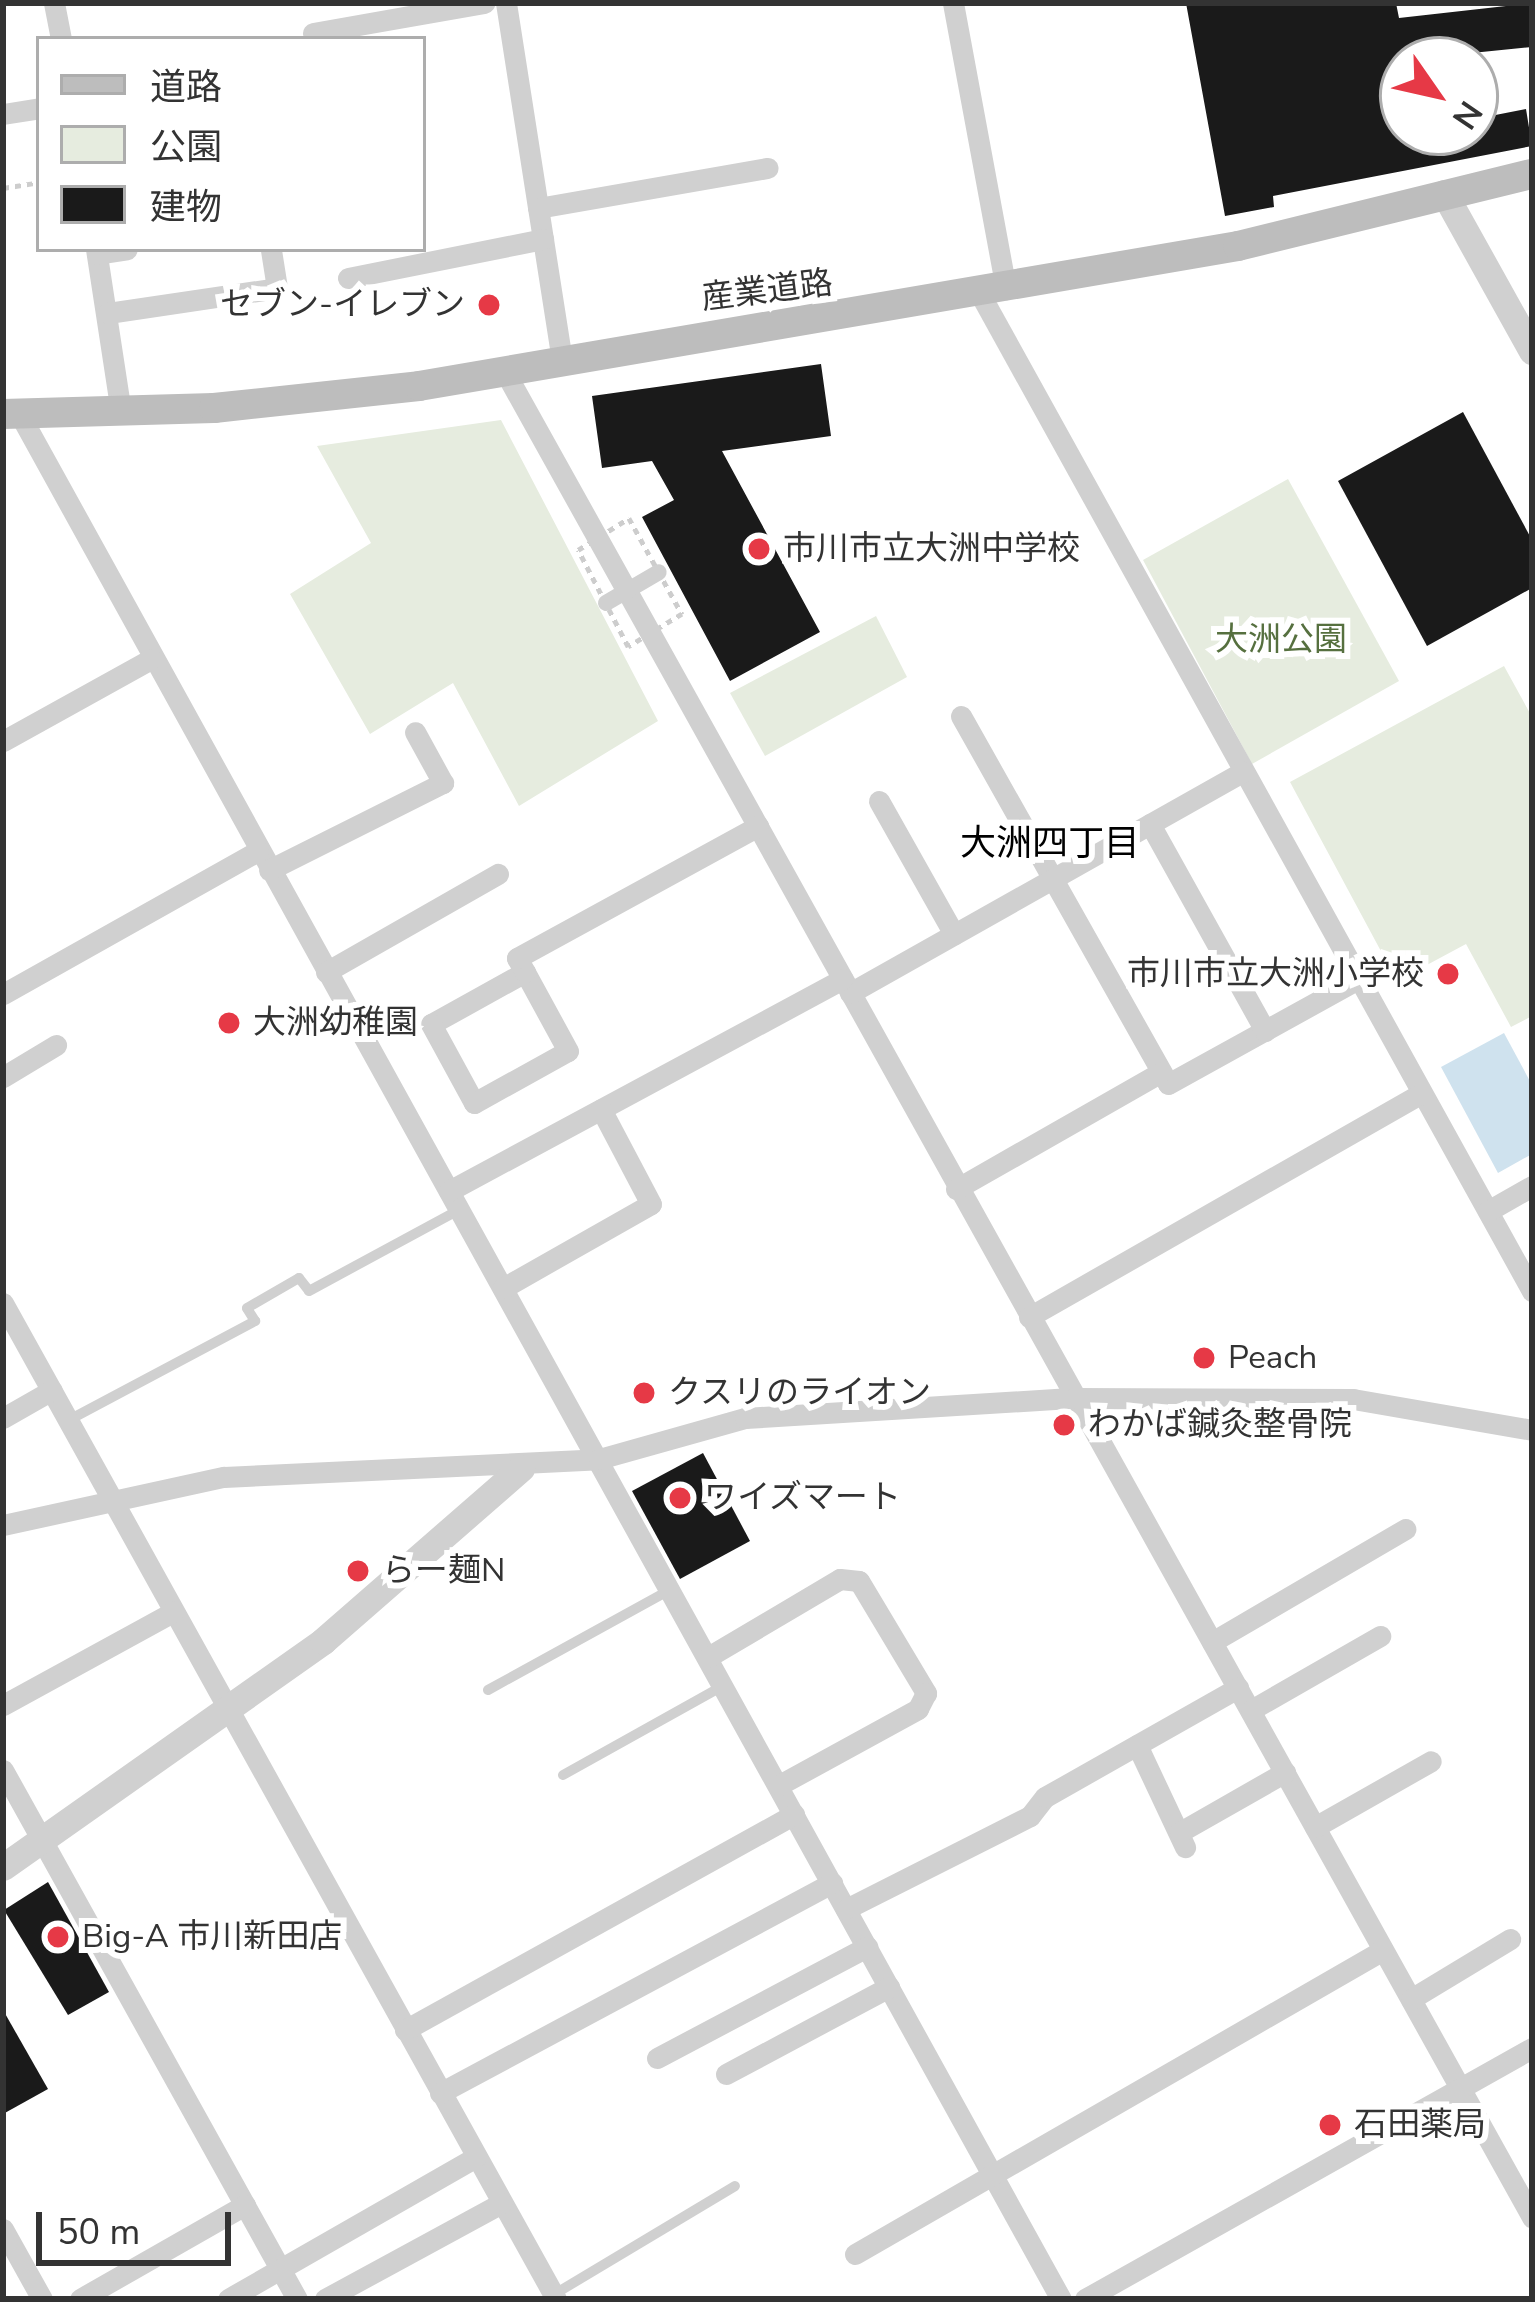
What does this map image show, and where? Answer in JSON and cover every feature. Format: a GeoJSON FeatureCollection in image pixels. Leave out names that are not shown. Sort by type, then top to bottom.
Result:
{"type":"FeatureCollection","features":[{"type":"Feature","properties":{"kind":"main road","name":"産業道路"},"geometry":{"type":"LineString","coordinates":[[11,415],[328,400],[505,372],[1238,246],[1532,174]]}},
{"type":"Feature","properties":{"kind":"street"},"geometry":{"type":"LineString","coordinates":[[54,3],[60,36]]}},
{"type":"Feature","properties":{"kind":"street"},"geometry":{"type":"LineString","coordinates":[[313,33],[484,3]]}},
{"type":"Feature","properties":{"kind":"street"},"geometry":{"type":"LineString","coordinates":[[506,3],[562,360]]}},
{"type":"Feature","properties":{"kind":"street"},"geometry":{"type":"LineString","coordinates":[[953,3],[993,291],[1243,772],[1532,1291]]}},
{"type":"Feature","properties":{"kind":"street"},"geometry":{"type":"LineString","coordinates":[[3,114],[36,108]]}},
{"type":"Feature","properties":{"kind":"street"},"geometry":{"type":"LineString","coordinates":[[538,208],[768,168]]}},
{"type":"Feature","properties":{"kind":"street"},"geometry":{"type":"LineString","coordinates":[[1444,193],[1532,351]]}},
{"type":"Feature","properties":{"kind":"street"},"geometry":{"type":"LineString","coordinates":[[348,278],[543,238]]}},
{"type":"Feature","properties":{"kind":"street"},"geometry":{"type":"LineString","coordinates":[[96,252],[121,412]]}},
{"type":"Feature","properties":{"kind":"street"},"geometry":{"type":"LineString","coordinates":[[108,313],[277,288],[271,252]]}},
{"type":"Feature","properties":{"kind":"street"},"geometry":{"type":"LineString","coordinates":[[505,372],[956,1190],[1532,2217]]}},
{"type":"Feature","properties":{"kind":"street"},"geometry":{"type":"LineString","coordinates":[[11,415],[599,1459],[1061,2299]]}},
{"type":"Feature","properties":{"kind":"street"},"geometry":{"type":"LineString","coordinates":[[606,603],[659,572]]}},
{"type":"Feature","properties":{"kind":"street"},"geometry":{"type":"LineString","coordinates":[[3,741],[151,659]]}},
{"type":"Feature","properties":{"kind":"street"},"geometry":{"type":"LineString","coordinates":[[961,716],[1168,1084],[1358,979]]}},
{"type":"Feature","properties":{"kind":"street"},"geometry":{"type":"LineString","coordinates":[[3,994],[264,861],[443,783],[415,732]]}},
{"type":"Feature","properties":{"kind":"street"},"geometry":{"type":"LineString","coordinates":[[454,1201],[601,1109],[954,934],[1243,772]]}},
{"type":"Feature","properties":{"kind":"street"},"geometry":{"type":"LineString","coordinates":[[879,801],[954,934]]}},
{"type":"Feature","properties":{"kind":"street"},"geometry":{"type":"LineString","coordinates":[[1150,824],[1265,1031]]}},
{"type":"Feature","properties":{"kind":"street"},"geometry":{"type":"LineString","coordinates":[[525,972],[431,1024],[474,1103],[568,1051],[525,972],[517,958],[758,826]]}},
{"type":"Feature","properties":{"kind":"street"},"geometry":{"type":"LineString","coordinates":[[326,972],[498,874]]}},
{"type":"Feature","properties":{"kind":"street"},"geometry":{"type":"LineString","coordinates":[[3,1077],[56,1046]]}},
{"type":"Feature","properties":{"kind":"street"},"geometry":{"type":"LineString","coordinates":[[956,1190],[1161,1072]]}},
{"type":"Feature","properties":{"kind":"street"},"geometry":{"type":"LineString","coordinates":[[1029,1317],[1422,1093]]}},
{"type":"Feature","properties":{"kind":"street"},"geometry":{"type":"LineString","coordinates":[[503,1288],[651,1204],[601,1109]]}},
{"type":"Feature","properties":{"kind":"street"},"geometry":{"type":"LineString","coordinates":[[1487,1211],[1532,1186]]}},
{"type":"Feature","properties":{"kind":"street"},"geometry":{"type":"LineString","coordinates":[[3,1303],[555,2297]]}},
{"type":"Feature","properties":{"kind":"street"},"geometry":{"type":"LineString","coordinates":[[3,1418],[52,1390]]}},
{"type":"Feature","properties":{"kind":"street"},"geometry":{"type":"LineString","coordinates":[[3,1525],[267,1473],[374,1464],[521,1468],[599,1459],[745,1418],[1074,1398],[1353,1399],[1532,1430]]}},
{"type":"Feature","properties":{"kind":"street"},"geometry":{"type":"LineString","coordinates":[[3,1867],[228,1714],[521,1468]]}},
{"type":"Feature","properties":{"kind":"street"},"geometry":{"type":"LineString","coordinates":[[1212,1642],[1405,1529]]}},
{"type":"Feature","properties":{"kind":"street"},"geometry":{"type":"LineString","coordinates":[[708,1657],[840,1579],[859,1581],[926,1693],[919,1709],[778,1785]]}},
{"type":"Feature","properties":{"kind":"street"},"geometry":{"type":"LineString","coordinates":[[3,1705],[173,1612]]}},
{"type":"Feature","properties":{"kind":"street"},"geometry":{"type":"LineString","coordinates":[[1251,1710],[1380,1636]]}},
{"type":"Feature","properties":{"kind":"street"},"geometry":{"type":"LineString","coordinates":[[847,1909],[1030,1816],[1046,1797],[1238,1688]]}},
{"type":"Feature","properties":{"kind":"street"},"geometry":{"type":"LineString","coordinates":[[1137,1745],[1182,1840],[1285,1772]]}},
{"type":"Feature","properties":{"kind":"street"},"geometry":{"type":"LineString","coordinates":[[1315,1827],[1432,1761]]}},
{"type":"Feature","properties":{"kind":"street"},"geometry":{"type":"LineString","coordinates":[[3,1770],[297,2299]]}},
{"type":"Feature","properties":{"kind":"street"},"geometry":{"type":"LineString","coordinates":[[405,2030],[794,1814]]}},
{"type":"Feature","properties":{"kind":"street"},"geometry":{"type":"LineString","coordinates":[[440,2093],[832,1883]]}},
{"type":"Feature","properties":{"kind":"street"},"geometry":{"type":"LineString","coordinates":[[1411,1999],[1510,1939]]}},
{"type":"Feature","properties":{"kind":"street"},"geometry":{"type":"LineString","coordinates":[[657,2058],[867,1947]]}},
{"type":"Feature","properties":{"kind":"street"},"geometry":{"type":"LineString","coordinates":[[854,2254],[1383,1950]]}},
{"type":"Feature","properties":{"kind":"street"},"geometry":{"type":"LineString","coordinates":[[725,2074],[889,1987]]}},
{"type":"Feature","properties":{"kind":"street"},"geometry":{"type":"LineString","coordinates":[[1085,2299],[1532,2048]]}},
{"type":"Feature","properties":{"kind":"street"},"geometry":{"type":"LineString","coordinates":[[228,2299],[476,2158]]}},
{"type":"Feature","properties":{"kind":"street"},"geometry":{"type":"LineString","coordinates":[[326,2299],[502,2203]]}},
{"type":"Feature","properties":{"kind":"street"},"geometry":{"type":"LineString","coordinates":[[80,2299],[244,2205]]}},
{"type":"Feature","properties":{"kind":"street"},"geometry":{"type":"LineString","coordinates":[[3,2229],[41,2299]]}},
{"type":"Feature","properties":{"kind":"lane"},"geometry":{"type":"LineString","coordinates":[[69,1420],[255,1321],[248,1308],[299,1278],[309,1291],[454,1201]]}},
{"type":"Feature","properties":{"kind":"lane"},"geometry":{"type":"LineString","coordinates":[[488,1690],[671,1589]]}},
{"type":"Feature","properties":{"kind":"lane"},"geometry":{"type":"LineString","coordinates":[[563,1775],[724,1685]]}},
{"type":"Feature","properties":{"kind":"lane"},"geometry":{"type":"LineString","coordinates":[[555,2297],[735,2186]]}},
{"type":"Feature","properties":{"kind":"path"},"geometry":{"type":"LineString","coordinates":[[3,188],[36,182]]}},
{"type":"Feature","properties":{"kind":"green space"},"geometry":{"type":"Polygon","coordinates":[[[501,420],[658,721],[519,806],[453,683],[370,734],[290,594],[371,543],[317,446],[501,420]]]}},
{"type":"Feature","properties":{"kind":"green space","name":"大洲公園"},"geometry":{"type":"Polygon","coordinates":[[[1288,479],[1399,681],[1252,764],[1143,560],[1288,479]]]}},
{"type":"Feature","properties":{"kind":"green space"},"geometry":{"type":"Polygon","coordinates":[[[876,616],[907,677],[765,756],[730,693],[876,616]]]}},
{"type":"Feature","properties":{"kind":"green space"},"geometry":{"type":"Polygon","coordinates":[[[1504,666],[1532,717],[1532,1016],[1511,1027],[1466,944],[1397,981],[1290,782],[1504,666]]]}},
{"type":"Feature","properties":{"kind":"water"},"geometry":{"type":"Polygon","coordinates":[[[1504,1033],[1532,1085],[1532,1154],[1498,1173],[1441,1067],[1504,1033]]]}},
{"type":"Feature","properties":{"kind":"building"},"geometry":{"type":"Polygon","coordinates":[[[1186,3],[1396,3],[1399,18],[1532,3],[1532,47],[1499,50],[1499,36],[1379,36],[1379,156],[1480,156],[1273,196],[1274,207],[1225,216],[1186,3]]]}},
{"type":"Feature","properties":{"kind":"building"},"geometry":{"type":"Polygon","coordinates":[[[1526,109],[1532,146],[1499,152],[1499,114],[1526,109]]]}},
{"type":"Feature","properties":{"kind":"building"},"geometry":{"type":"Polygon","coordinates":[[[821,364],[831,436],[722,451],[820,632],[730,681],[642,517],[674,500],[652,461],[602,468],[592,396],[821,364]]]}},
{"type":"Feature","properties":{"kind":"building"},"geometry":{"type":"Polygon","coordinates":[[[1463,412],[1532,540],[1532,588],[1427,646],[1338,481],[1463,412]]]}},
{"type":"Feature","properties":{"kind":"building"},"geometry":{"type":"Polygon","coordinates":[[[703,1453],[750,1541],[680,1579],[632,1491],[703,1453]]]}},
{"type":"Feature","properties":{"kind":"building"},"geometry":{"type":"Polygon","coordinates":[[[48,1882],[109,1992],[68,2015],[4,1910],[48,1882]]]}},
{"type":"Feature","properties":{"kind":"building"},"geometry":{"type":"Polygon","coordinates":[[[3,2010],[48,2089],[3,2114],[3,2010]]]}},
{"type":"Feature","properties":{"kind":"place","name":"セブン-イレブン"},"geometry":{"type":"Point","coordinates":[489,305]}},
{"type":"Feature","properties":{"kind":"place","name":"市川市立大洲中学校"},"geometry":{"type":"Point","coordinates":[759,549]}},
{"type":"Feature","properties":{"kind":"place","name":"市川市立大洲小学校"},"geometry":{"type":"Point","coordinates":[1448,974]}},
{"type":"Feature","properties":{"kind":"place","name":"大洲幼稚園"},"geometry":{"type":"Point","coordinates":[229,1023]}},
{"type":"Feature","properties":{"kind":"place","name":"Peach"},"geometry":{"type":"Point","coordinates":[1204,1358]}},
{"type":"Feature","properties":{"kind":"place","name":"クスリのライオン"},"geometry":{"type":"Point","coordinates":[644,1393]}},
{"type":"Feature","properties":{"kind":"place","name":"わかば鍼灸整骨院"},"geometry":{"type":"Point","coordinates":[1064,1425]}},
{"type":"Feature","properties":{"kind":"place","name":"ワイズマート"},"geometry":{"type":"Point","coordinates":[680,1498]}},
{"type":"Feature","properties":{"kind":"place","name":"らー麺N"},"geometry":{"type":"Point","coordinates":[358,1571]}},
{"type":"Feature","properties":{"kind":"place","name":"Big-A 市川新田店"},"geometry":{"type":"Point","coordinates":[58,1937]}},
{"type":"Feature","properties":{"kind":"place","name":"石田薬局"},"geometry":{"type":"Point","coordinates":[1330,2125]}},
{"type":"Feature","properties":{"kind":"district","name":"大洲四丁目"},"geometry":{"type":"Point","coordinates":[1050,844]}}]}
